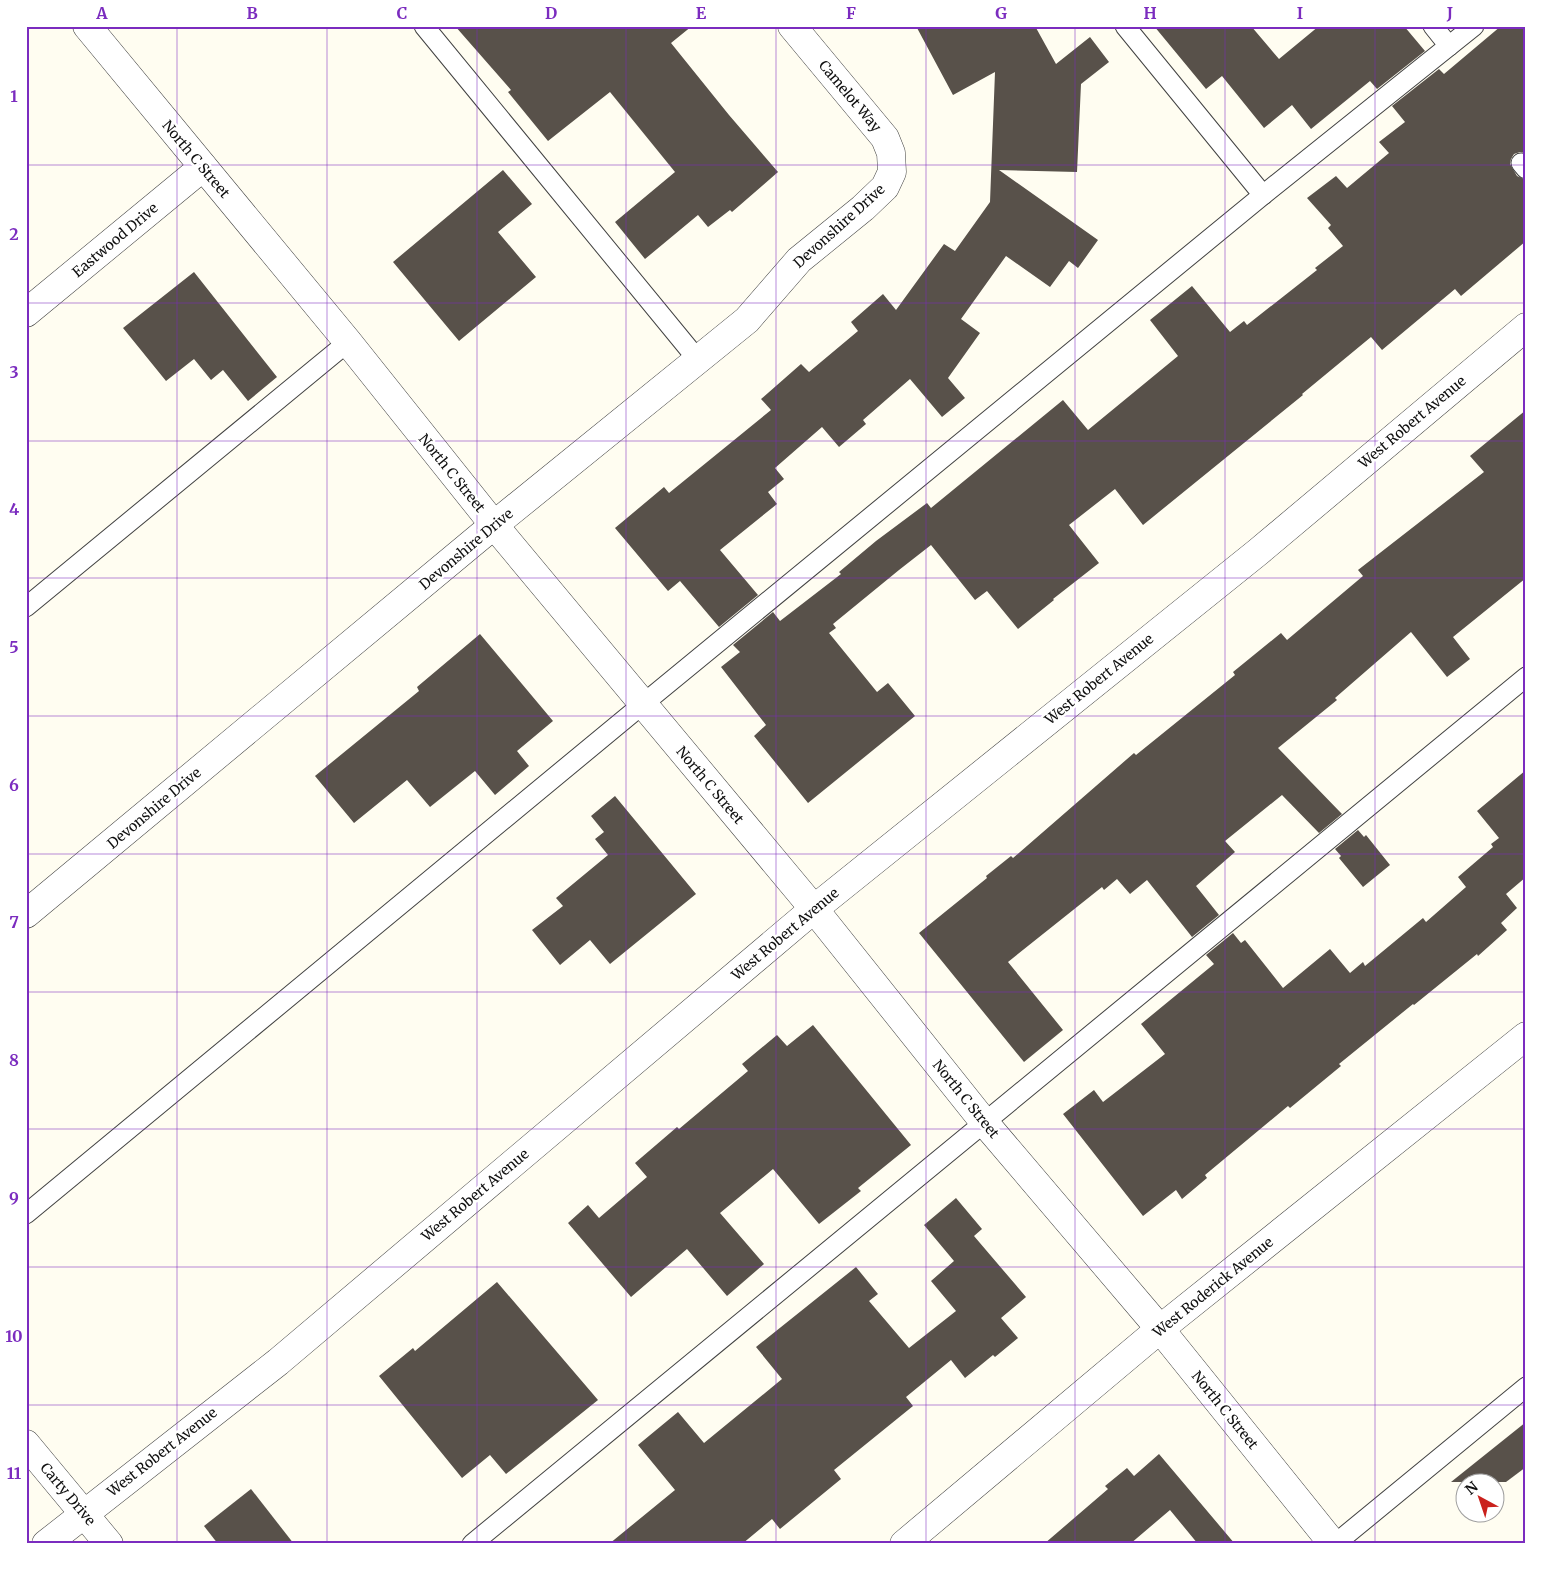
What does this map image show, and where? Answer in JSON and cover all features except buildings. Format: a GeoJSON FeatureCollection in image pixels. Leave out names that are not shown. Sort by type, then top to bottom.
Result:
{"type":"FeatureCollection","features":[{"type":"Feature","properties":{"kind":"street","name":"North C Street"},"geometry":{"type":"LineString","coordinates":[[87,26],[348,342],[494,525],[814,909],[984,1122],[1160,1329],[1334,1544]]}},
{"type":"Feature","properties":{"kind":"street","name":"Camelot Way"},"geometry":{"type":"LineString","coordinates":[[792,26],[885,138],[891,153],[892,172]]}},
{"type":"Feature","properties":{"kind":"street","name":"Eastwood Drive"},"geometry":{"type":"LineString","coordinates":[[26,313],[203,167]]}},
{"type":"Feature","properties":{"kind":"street","name":"Devonshire Drive"},"geometry":{"type":"LineString","coordinates":[[26,914],[494,525],[747,320],[799,260],[863,208],[885,187],[892,172]]}},
{"type":"Feature","properties":{"kind":"street","name":"West Robert Avenue"},"geometry":{"type":"LineString","coordinates":[[46,1544],[83,1513],[278,1362],[814,909],[1258,552],[1526,327]]}},
{"type":"Feature","properties":{"kind":"street","name":"West Roderick Avenue"},"geometry":{"type":"LineString","coordinates":[[904,1544],[1160,1329],[1526,1036]]}},
{"type":"Feature","properties":{"kind":"street","name":"Carty Drive"},"geometry":{"type":"LineString","coordinates":[[26,1444],[109,1544]]}},
{"type":"Feature","properties":{"kind":"lane"},"geometry":{"type":"LineString","coordinates":[[424,26],[698,360]]}},
{"type":"Feature","properties":{"kind":"lane"},"geometry":{"type":"LineString","coordinates":[[1125,26],[1263,196]]}},
{"type":"Feature","properties":{"kind":"lane"},"geometry":{"type":"LineString","coordinates":[[1433,26],[1449,46]]}},
{"type":"Feature","properties":{"kind":"lane"},"geometry":{"type":"LineString","coordinates":[[26,1214],[643,704],[1263,196],[1474,26]]}},
{"type":"Feature","properties":{"kind":"lane"},"geometry":{"type":"LineString","coordinates":[[26,607],[348,342]]}},
{"type":"Feature","properties":{"kind":"lane"},"geometry":{"type":"LineString","coordinates":[[472,1544],[1526,677]]}},
{"type":"Feature","properties":{"kind":"lane"},"geometry":{"type":"LineString","coordinates":[[1334,1544],[1526,1387]]}}]}
